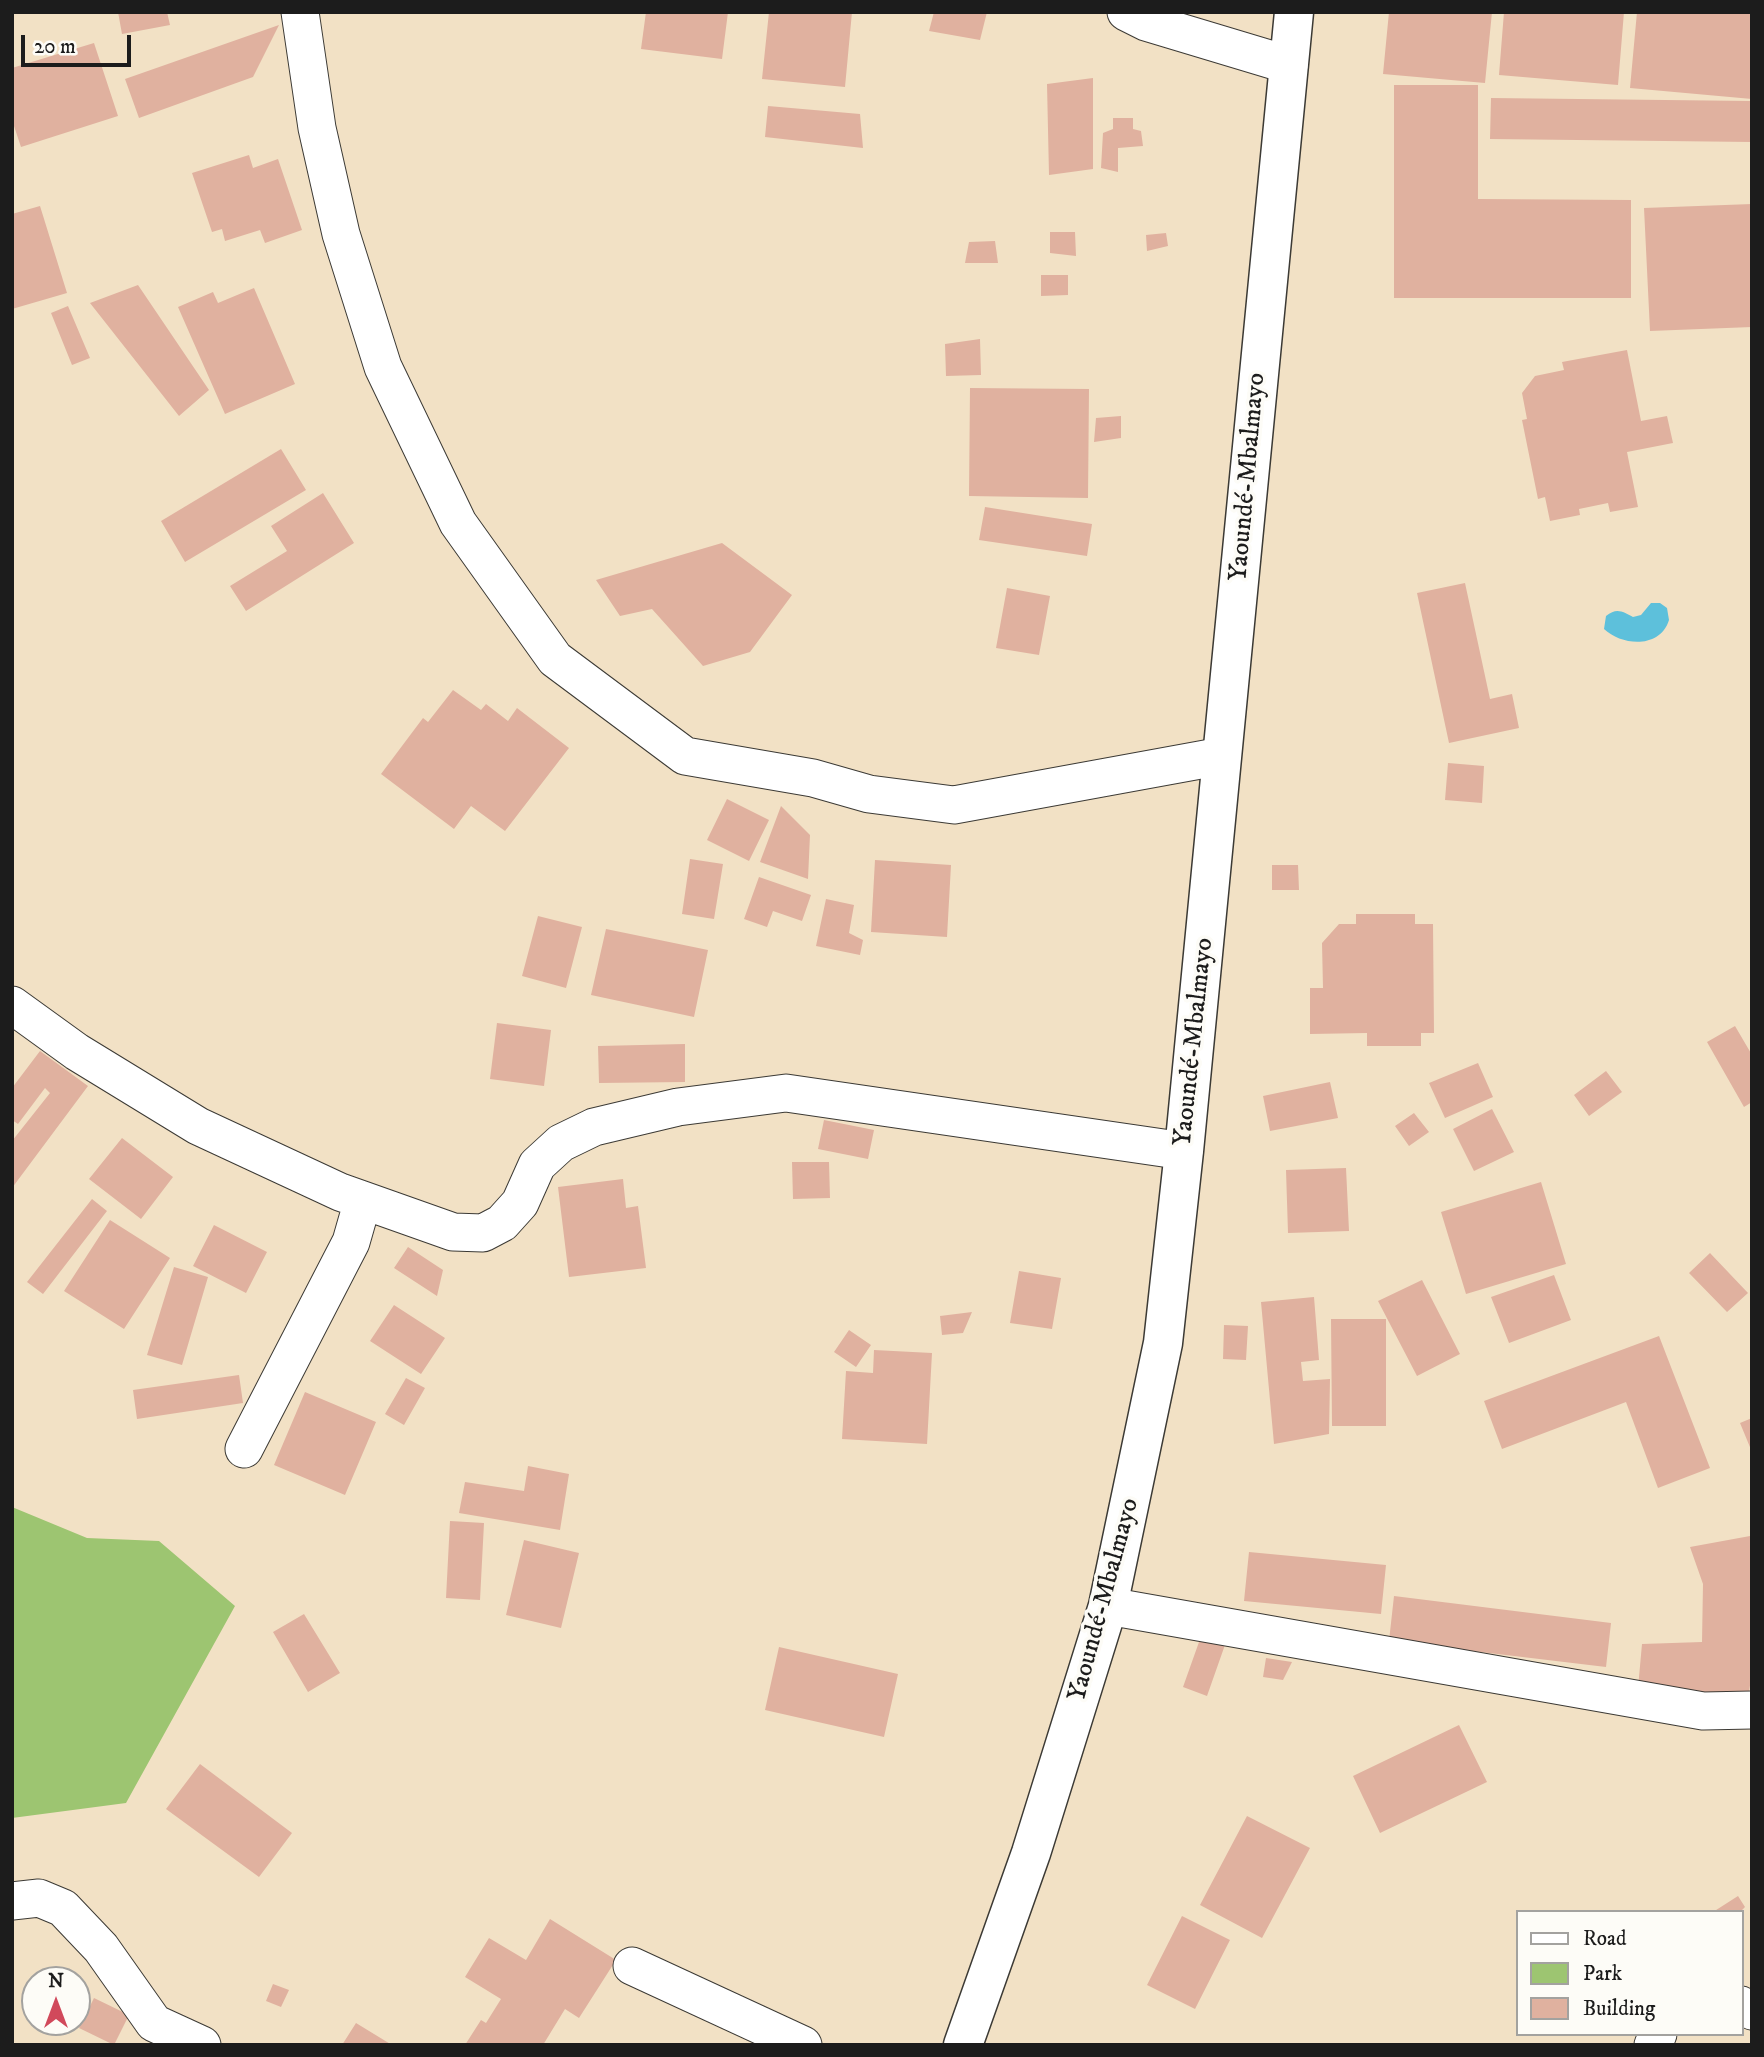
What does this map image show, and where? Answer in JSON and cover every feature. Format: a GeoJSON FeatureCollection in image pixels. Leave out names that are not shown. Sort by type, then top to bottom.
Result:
{"type":"FeatureCollection","features":[{"type":"Feature","properties":{"kind":"highway","name":"Yaoundé-Mbalmayo"},"geometry":{"type":"LineString","coordinates":[[963,2045],[1031,1853],[1108,1606],[1163,1343],[1294,12]]}},
{"type":"Feature","properties":{"kind":"street"},"geometry":{"type":"LineString","coordinates":[[300,12],[317,128],[341,234],[383,367],[458,523],[555,659],[685,756],[813,778],[869,794],[954,805],[1222,756]]}},
{"type":"Feature","properties":{"kind":"street"},"geometry":{"type":"LineString","coordinates":[[1126,12],[1146,22],[1289,65]]}},
{"type":"Feature","properties":{"kind":"street"},"geometry":{"type":"LineString","coordinates":[[12,1005],[77,1052],[198,1126],[363,1200],[453,1232],[483,1233],[502,1223],[520,1203],[537,1165],[561,1143],[594,1127],[678,1107],[786,1093],[1184,1151]]}},
{"type":"Feature","properties":{"kind":"street"},"geometry":{"type":"LineString","coordinates":[[244,1449],[351,1242],[363,1200]]}},
{"type":"Feature","properties":{"kind":"street"},"geometry":{"type":"LineString","coordinates":[[1108,1606],[1703,1712],[1752,1710]]}},
{"type":"Feature","properties":{"kind":"street"},"geometry":{"type":"LineString","coordinates":[[12,1902],[39,1898],[62,1908],[101,1948],[154,2023],[202,2045]]}},
{"type":"Feature","properties":{"kind":"street"},"geometry":{"type":"LineString","coordinates":[[632,1966],[803,2045]]}},
{"type":"Feature","properties":{"kind":"green space"},"geometry":{"type":"Polygon","coordinates":[[[12,1507],[87,1538],[159,1541],[235,1606],[126,1803],[12,1818],[12,1507]]]}},
{"type":"Feature","properties":{"kind":"water"},"geometry":{"type":"Polygon","coordinates":[[[1651,603],[1660,603],[1667,608],[1669,620],[1658,636],[1640,642],[1630,641],[1620,639],[1604,629],[1606,616],[1610,613],[1620,611],[1633,617],[1641,615],[1651,603]]]}},
{"type":"Feature","properties":{"kind":"building"},"geometry":{"type":"Polygon","coordinates":[[[118,12],[167,12],[170,25],[122,34],[118,12]]]}},
{"type":"Feature","properties":{"kind":"building"},"geometry":{"type":"Polygon","coordinates":[[[646,12],[728,12],[722,59],[641,49],[646,12]]]}},
{"type":"Feature","properties":{"kind":"building"},"geometry":{"type":"Polygon","coordinates":[[[769,12],[852,12],[845,87],[762,79],[769,12]]]}},
{"type":"Feature","properties":{"kind":"building"},"geometry":{"type":"Polygon","coordinates":[[[934,12],[987,12],[980,40],[929,31],[934,12]]]}},
{"type":"Feature","properties":{"kind":"building"},"geometry":{"type":"Polygon","coordinates":[[[1389,12],[1492,12],[1485,83],[1383,74],[1389,12]]]}},
{"type":"Feature","properties":{"kind":"building"},"geometry":{"type":"Polygon","coordinates":[[[1504,12],[1624,12],[1618,85],[1499,75],[1504,12]]]}},
{"type":"Feature","properties":{"kind":"building"},"geometry":{"type":"Polygon","coordinates":[[[1637,12],[1752,12],[1752,99],[1630,88],[1637,12]]]}},
{"type":"Feature","properties":{"kind":"building"},"geometry":{"type":"Polygon","coordinates":[[[279,25],[253,77],[139,118],[125,79],[279,25]]]}},
{"type":"Feature","properties":{"kind":"building"},"geometry":{"type":"Polygon","coordinates":[[[94,43],[118,116],[21,147],[12,120],[12,68],[94,43]]]}},
{"type":"Feature","properties":{"kind":"building"},"geometry":{"type":"Polygon","coordinates":[[[1093,78],[1093,169],[1049,175],[1047,84],[1093,78]]]}},
{"type":"Feature","properties":{"kind":"building"},"geometry":{"type":"Polygon","coordinates":[[[1394,85],[1478,85],[1478,199],[1631,200],[1631,298],[1394,298],[1394,85]]]}},
{"type":"Feature","properties":{"kind":"building"},"geometry":{"type":"Polygon","coordinates":[[[1491,98],[1752,101],[1752,142],[1490,139],[1491,98]]]}},
{"type":"Feature","properties":{"kind":"building"},"geometry":{"type":"Polygon","coordinates":[[[768,106],[860,114],[863,148],[765,137],[768,106]]]}},
{"type":"Feature","properties":{"kind":"building"},"geometry":{"type":"Polygon","coordinates":[[[1113,118],[1133,118],[1133,129],[1141,131],[1143,146],[1118,148],[1118,172],[1101,168],[1103,133],[1113,129],[1113,118]]]}},
{"type":"Feature","properties":{"kind":"building"},"geometry":{"type":"Polygon","coordinates":[[[249,155],[253,168],[278,159],[302,230],[265,243],[260,230],[225,241],[222,229],[212,232],[192,173],[249,155]]]}},
{"type":"Feature","properties":{"kind":"building"},"geometry":{"type":"Polygon","coordinates":[[[1752,204],[1752,327],[1650,331],[1644,208],[1752,204]]]}},
{"type":"Feature","properties":{"kind":"building"},"geometry":{"type":"Polygon","coordinates":[[[40,206],[67,293],[12,309],[12,214],[40,206]]]}},
{"type":"Feature","properties":{"kind":"building"},"geometry":{"type":"Polygon","coordinates":[[[1050,232],[1075,232],[1076,256],[1050,253],[1050,232]]]}},
{"type":"Feature","properties":{"kind":"building"},"geometry":{"type":"Polygon","coordinates":[[[1166,233],[1168,246],[1147,251],[1146,235],[1166,233]]]}},
{"type":"Feature","properties":{"kind":"building"},"geometry":{"type":"Polygon","coordinates":[[[995,241],[998,263],[965,263],[969,242],[995,241]]]}},
{"type":"Feature","properties":{"kind":"building"},"geometry":{"type":"Polygon","coordinates":[[[1041,275],[1068,275],[1068,295],[1041,296],[1041,275]]]}},
{"type":"Feature","properties":{"kind":"building"},"geometry":{"type":"Polygon","coordinates":[[[138,285],[209,390],[179,416],[90,303],[138,285]]]}},
{"type":"Feature","properties":{"kind":"building"},"geometry":{"type":"Polygon","coordinates":[[[254,288],[295,384],[225,414],[178,307],[213,292],[218,303],[254,288]]]}},
{"type":"Feature","properties":{"kind":"building"},"geometry":{"type":"Polygon","coordinates":[[[68,306],[90,358],[72,365],[51,313],[68,306]]]}},
{"type":"Feature","properties":{"kind":"building"},"geometry":{"type":"Polygon","coordinates":[[[980,339],[981,375],[946,376],[945,344],[980,339]]]}},
{"type":"Feature","properties":{"kind":"building"},"geometry":{"type":"Polygon","coordinates":[[[1627,350],[1641,421],[1667,416],[1673,443],[1627,452],[1638,507],[1610,512],[1608,503],[1579,509],[1580,515],[1550,521],[1545,497],[1538,499],[1522,420],[1527,419],[1522,393],[1535,376],[1564,370],[1562,362],[1627,350]]]}},
{"type":"Feature","properties":{"kind":"building"},"geometry":{"type":"Polygon","coordinates":[[[970,388],[1089,389],[1088,498],[969,496],[970,388]]]}},
{"type":"Feature","properties":{"kind":"building"},"geometry":{"type":"Polygon","coordinates":[[[1121,416],[1121,438],[1094,442],[1096,418],[1121,416]]]}},
{"type":"Feature","properties":{"kind":"building"},"geometry":{"type":"Polygon","coordinates":[[[281,449],[306,490],[185,562],[161,521],[281,449]]]}},
{"type":"Feature","properties":{"kind":"building"},"geometry":{"type":"Polygon","coordinates":[[[323,493],[354,543],[246,611],[230,586],[287,551],[271,526],[323,493]]]}},
{"type":"Feature","properties":{"kind":"building"},"geometry":{"type":"Polygon","coordinates":[[[985,507],[1092,524],[1087,556],[979,540],[985,507]]]}},
{"type":"Feature","properties":{"kind":"building"},"geometry":{"type":"Polygon","coordinates":[[[722,543],[792,595],[750,652],[703,666],[652,609],[620,616],[596,580],[722,543]]]}},
{"type":"Feature","properties":{"kind":"building"},"geometry":{"type":"Polygon","coordinates":[[[1465,583],[1490,699],[1512,694],[1519,728],[1449,743],[1417,593],[1465,583]]]}},
{"type":"Feature","properties":{"kind":"building"},"geometry":{"type":"Polygon","coordinates":[[[1007,588],[1050,596],[1039,655],[996,648],[1007,588]]]}},
{"type":"Feature","properties":{"kind":"building"},"geometry":{"type":"Polygon","coordinates":[[[453,690],[481,710],[486,704],[508,721],[517,708],[569,748],[505,831],[471,806],[454,829],[381,774],[423,718],[428,722],[453,690]]]}},
{"type":"Feature","properties":{"kind":"building"},"geometry":{"type":"Polygon","coordinates":[[[1448,763],[1484,766],[1482,803],[1445,800],[1448,763]]]}},
{"type":"Feature","properties":{"kind":"building"},"geometry":{"type":"Polygon","coordinates":[[[727,799],[769,820],[749,861],[707,840],[727,799]]]}},
{"type":"Feature","properties":{"kind":"building"},"geometry":{"type":"Polygon","coordinates":[[[781,806],[810,835],[808,879],[760,862],[781,806]]]}},
{"type":"Feature","properties":{"kind":"building"},"geometry":{"type":"Polygon","coordinates":[[[690,859],[723,864],[714,919],[682,914],[690,859]]]}},
{"type":"Feature","properties":{"kind":"building"},"geometry":{"type":"Polygon","coordinates":[[[875,860],[951,865],[947,937],[871,932],[875,860]]]}},
{"type":"Feature","properties":{"kind":"building"},"geometry":{"type":"Polygon","coordinates":[[[1272,865],[1298,865],[1299,890],[1272,890],[1272,865]]]}},
{"type":"Feature","properties":{"kind":"building"},"geometry":{"type":"Polygon","coordinates":[[[759,877],[811,895],[802,921],[773,911],[767,927],[744,919],[759,877]]]}},
{"type":"Feature","properties":{"kind":"building"},"geometry":{"type":"Polygon","coordinates":[[[826,899],[854,905],[849,933],[863,940],[860,955],[816,946],[826,899]]]}},
{"type":"Feature","properties":{"kind":"building"},"geometry":{"type":"Polygon","coordinates":[[[1356,914],[1415,914],[1415,924],[1433,924],[1434,1033],[1421,1033],[1421,1046],[1367,1046],[1367,1033],[1310,1034],[1310,988],[1323,988],[1322,943],[1339,924],[1356,924],[1356,914]]]}},
{"type":"Feature","properties":{"kind":"building"},"geometry":{"type":"Polygon","coordinates":[[[538,916],[582,927],[566,988],[522,976],[538,916]]]}},
{"type":"Feature","properties":{"kind":"building"},"geometry":{"type":"Polygon","coordinates":[[[606,929],[708,950],[694,1017],[591,995],[606,929]]]}},
{"type":"Feature","properties":{"kind":"building"},"geometry":{"type":"Polygon","coordinates":[[[497,1023],[551,1030],[544,1086],[490,1079],[497,1023]]]}},
{"type":"Feature","properties":{"kind":"building"},"geometry":{"type":"Polygon","coordinates":[[[1735,1026],[1752,1055],[1752,1102],[1744,1107],[1707,1042],[1735,1026]]]}},
{"type":"Feature","properties":{"kind":"building"},"geometry":{"type":"Polygon","coordinates":[[[685,1044],[685,1082],[599,1083],[598,1046],[685,1044]]]}},
{"type":"Feature","properties":{"kind":"building"},"geometry":{"type":"Polygon","coordinates":[[[40,1051],[88,1086],[12,1188],[12,1141],[50,1093],[45,1088],[18,1124],[12,1120],[12,1088],[40,1051]]]}},
{"type":"Feature","properties":{"kind":"building"},"geometry":{"type":"Polygon","coordinates":[[[1478,1063],[1493,1097],[1445,1118],[1429,1083],[1478,1063]]]}},
{"type":"Feature","properties":{"kind":"building"},"geometry":{"type":"Polygon","coordinates":[[[1606,1071],[1622,1092],[1589,1116],[1574,1095],[1606,1071]]]}},
{"type":"Feature","properties":{"kind":"building"},"geometry":{"type":"Polygon","coordinates":[[[1330,1082],[1338,1118],[1270,1131],[1263,1096],[1330,1082]]]}},
{"type":"Feature","properties":{"kind":"building"},"geometry":{"type":"Polygon","coordinates":[[[1492,1109],[1514,1152],[1474,1171],[1453,1129],[1492,1109]]]}},
{"type":"Feature","properties":{"kind":"building"},"geometry":{"type":"Polygon","coordinates":[[[1414,1113],[1429,1132],[1409,1146],[1395,1126],[1414,1113]]]}},
{"type":"Feature","properties":{"kind":"building"},"geometry":{"type":"Polygon","coordinates":[[[824,1120],[874,1130],[868,1159],[818,1149],[824,1120]]]}},
{"type":"Feature","properties":{"kind":"building"},"geometry":{"type":"Polygon","coordinates":[[[122,1138],[173,1177],[141,1219],[89,1179],[122,1138]]]}},
{"type":"Feature","properties":{"kind":"building"},"geometry":{"type":"Polygon","coordinates":[[[792,1162],[829,1162],[830,1198],[793,1199],[792,1162]]]}},
{"type":"Feature","properties":{"kind":"building"},"geometry":{"type":"Polygon","coordinates":[[[1346,1168],[1349,1231],[1288,1233],[1286,1170],[1346,1168]]]}},
{"type":"Feature","properties":{"kind":"building"},"geometry":{"type":"Polygon","coordinates":[[[623,1179],[626,1208],[638,1206],[646,1268],[569,1277],[558,1187],[623,1179]]]}},
{"type":"Feature","properties":{"kind":"building"},"geometry":{"type":"Polygon","coordinates":[[[1541,1182],[1566,1264],[1466,1294],[1441,1212],[1541,1182]]]}},
{"type":"Feature","properties":{"kind":"building"},"geometry":{"type":"Polygon","coordinates":[[[92,1199],[107,1211],[43,1294],[27,1282],[92,1199]]]}},
{"type":"Feature","properties":{"kind":"building"},"geometry":{"type":"Polygon","coordinates":[[[110,1220],[170,1258],[124,1329],[64,1291],[110,1220]]]}},
{"type":"Feature","properties":{"kind":"building"},"geometry":{"type":"Polygon","coordinates":[[[214,1225],[267,1252],[246,1293],[193,1266],[214,1225]]]}},
{"type":"Feature","properties":{"kind":"building"},"geometry":{"type":"Polygon","coordinates":[[[408,1247],[443,1270],[437,1296],[394,1268],[408,1247]]]}},
{"type":"Feature","properties":{"kind":"building"},"geometry":{"type":"Polygon","coordinates":[[[1710,1253],[1748,1293],[1727,1312],[1689,1273],[1710,1253]]]}},
{"type":"Feature","properties":{"kind":"building"},"geometry":{"type":"Polygon","coordinates":[[[174,1267],[208,1277],[182,1365],[147,1355],[174,1267]]]}},
{"type":"Feature","properties":{"kind":"building"},"geometry":{"type":"Polygon","coordinates":[[[1019,1271],[1061,1278],[1052,1329],[1010,1323],[1019,1271]]]}},
{"type":"Feature","properties":{"kind":"building"},"geometry":{"type":"Polygon","coordinates":[[[1554,1275],[1571,1320],[1509,1343],[1491,1297],[1554,1275]]]}},
{"type":"Feature","properties":{"kind":"building"},"geometry":{"type":"Polygon","coordinates":[[[1422,1280],[1460,1354],[1417,1376],[1378,1301],[1422,1280]]]}},
{"type":"Feature","properties":{"kind":"building"},"geometry":{"type":"Polygon","coordinates":[[[1314,1297],[1319,1360],[1301,1362],[1303,1381],[1330,1379],[1329,1434],[1274,1444],[1261,1302],[1314,1297]]]}},
{"type":"Feature","properties":{"kind":"building"},"geometry":{"type":"Polygon","coordinates":[[[394,1305],[445,1338],[421,1374],[370,1341],[394,1305]]]}},
{"type":"Feature","properties":{"kind":"building"},"geometry":{"type":"Polygon","coordinates":[[[972,1312],[963,1333],[942,1335],[940,1316],[972,1312]]]}},
{"type":"Feature","properties":{"kind":"building"},"geometry":{"type":"Polygon","coordinates":[[[1331,1319],[1386,1319],[1386,1426],[1332,1426],[1331,1319]]]}},
{"type":"Feature","properties":{"kind":"building"},"geometry":{"type":"Polygon","coordinates":[[[1224,1325],[1248,1326],[1246,1360],[1223,1359],[1224,1325]]]}},
{"type":"Feature","properties":{"kind":"building"},"geometry":{"type":"Polygon","coordinates":[[[849,1330],[871,1345],[856,1367],[834,1352],[849,1330]]]}},
{"type":"Feature","properties":{"kind":"building"},"geometry":{"type":"Polygon","coordinates":[[[1659,1336],[1710,1468],[1658,1488],[1626,1402],[1502,1449],[1484,1401],[1659,1336]]]}},
{"type":"Feature","properties":{"kind":"building"},"geometry":{"type":"Polygon","coordinates":[[[874,1350],[932,1353],[927,1444],[842,1439],[846,1371],[873,1373],[874,1350]]]}},
{"type":"Feature","properties":{"kind":"building"},"geometry":{"type":"Polygon","coordinates":[[[239,1375],[243,1403],[137,1419],[133,1390],[239,1375]]]}},
{"type":"Feature","properties":{"kind":"building"},"geometry":{"type":"Polygon","coordinates":[[[406,1378],[425,1388],[404,1425],[385,1414],[406,1378]]]}},
{"type":"Feature","properties":{"kind":"building"},"geometry":{"type":"Polygon","coordinates":[[[305,1392],[376,1422],[345,1495],[274,1465],[305,1392]]]}},
{"type":"Feature","properties":{"kind":"building"},"geometry":{"type":"Polygon","coordinates":[[[1752,1418],[1752,1452],[1740,1423],[1752,1418]]]}},
{"type":"Feature","properties":{"kind":"building"},"geometry":{"type":"Polygon","coordinates":[[[528,1466],[569,1474],[560,1530],[459,1513],[465,1482],[524,1491],[528,1466]]]}},
{"type":"Feature","properties":{"kind":"building"},"geometry":{"type":"Polygon","coordinates":[[[450,1521],[484,1523],[480,1600],[446,1598],[450,1521]]]}},
{"type":"Feature","properties":{"kind":"building"},"geometry":{"type":"Polygon","coordinates":[[[1750,1536],[1752,1673],[1748,1698],[1638,1688],[1642,1644],[1702,1642],[1703,1584],[1690,1547],[1750,1536]]]}},
{"type":"Feature","properties":{"kind":"building"},"geometry":{"type":"Polygon","coordinates":[[[524,1540],[579,1553],[561,1628],[506,1615],[524,1540]]]}},
{"type":"Feature","properties":{"kind":"building"},"geometry":{"type":"Polygon","coordinates":[[[1249,1552],[1386,1565],[1381,1614],[1244,1601],[1249,1552]]]}},
{"type":"Feature","properties":{"kind":"building"},"geometry":{"type":"Polygon","coordinates":[[[1394,1596],[1611,1623],[1606,1667],[1389,1641],[1394,1596]]]}},
{"type":"Feature","properties":{"kind":"building"},"geometry":{"type":"Polygon","coordinates":[[[304,1614],[340,1673],[308,1692],[273,1632],[304,1614]]]}},
{"type":"Feature","properties":{"kind":"building"},"geometry":{"type":"Polygon","coordinates":[[[1199,1642],[1226,1642],[1207,1696],[1183,1687],[1199,1642]]]}},
{"type":"Feature","properties":{"kind":"building"},"geometry":{"type":"Polygon","coordinates":[[[779,1647],[898,1674],[884,1737],[765,1710],[779,1647]]]}},
{"type":"Feature","properties":{"kind":"building"},"geometry":{"type":"Polygon","coordinates":[[[1266,1658],[1292,1662],[1283,1680],[1263,1677],[1266,1658]]]}},
{"type":"Feature","properties":{"kind":"building"},"geometry":{"type":"Polygon","coordinates":[[[1459,1725],[1487,1782],[1380,1833],[1353,1776],[1459,1725]]]}},
{"type":"Feature","properties":{"kind":"building"},"geometry":{"type":"Polygon","coordinates":[[[200,1764],[292,1833],[259,1877],[166,1809],[200,1764]]]}},
{"type":"Feature","properties":{"kind":"building"},"geometry":{"type":"Polygon","coordinates":[[[1247,1816],[1310,1848],[1262,1938],[1200,1905],[1247,1816]]]}},
{"type":"Feature","properties":{"kind":"building"},"geometry":{"type":"Polygon","coordinates":[[[1738,1896],[1745,1907],[1742,1910],[1716,1910],[1738,1896]]]}},
{"type":"Feature","properties":{"kind":"building"},"geometry":{"type":"Polygon","coordinates":[[[1182,1916],[1230,1940],[1195,2009],[1147,1985],[1182,1916]]]}},
{"type":"Feature","properties":{"kind":"building"},"geometry":{"type":"Polygon","coordinates":[[[550,1919],[616,1960],[579,2018],[565,2009],[543,2045],[465,2045],[481,2020],[486,2023],[501,1999],[465,1977],[489,1938],[526,1960],[550,1919]]]}},
{"type":"Feature","properties":{"kind":"building"},"geometry":{"type":"Polygon","coordinates":[[[273,1984],[289,1990],[281,2007],[266,2001],[273,1984]]]}},
{"type":"Feature","properties":{"kind":"building"},"geometry":{"type":"Polygon","coordinates":[[[94,1998],[129,2015],[114,2045],[91,2034],[91,2004],[94,1998]]]}},
{"type":"Feature","properties":{"kind":"building"},"geometry":{"type":"Polygon","coordinates":[[[356,2023],[392,2045],[342,2045],[356,2023]]]}}]}
